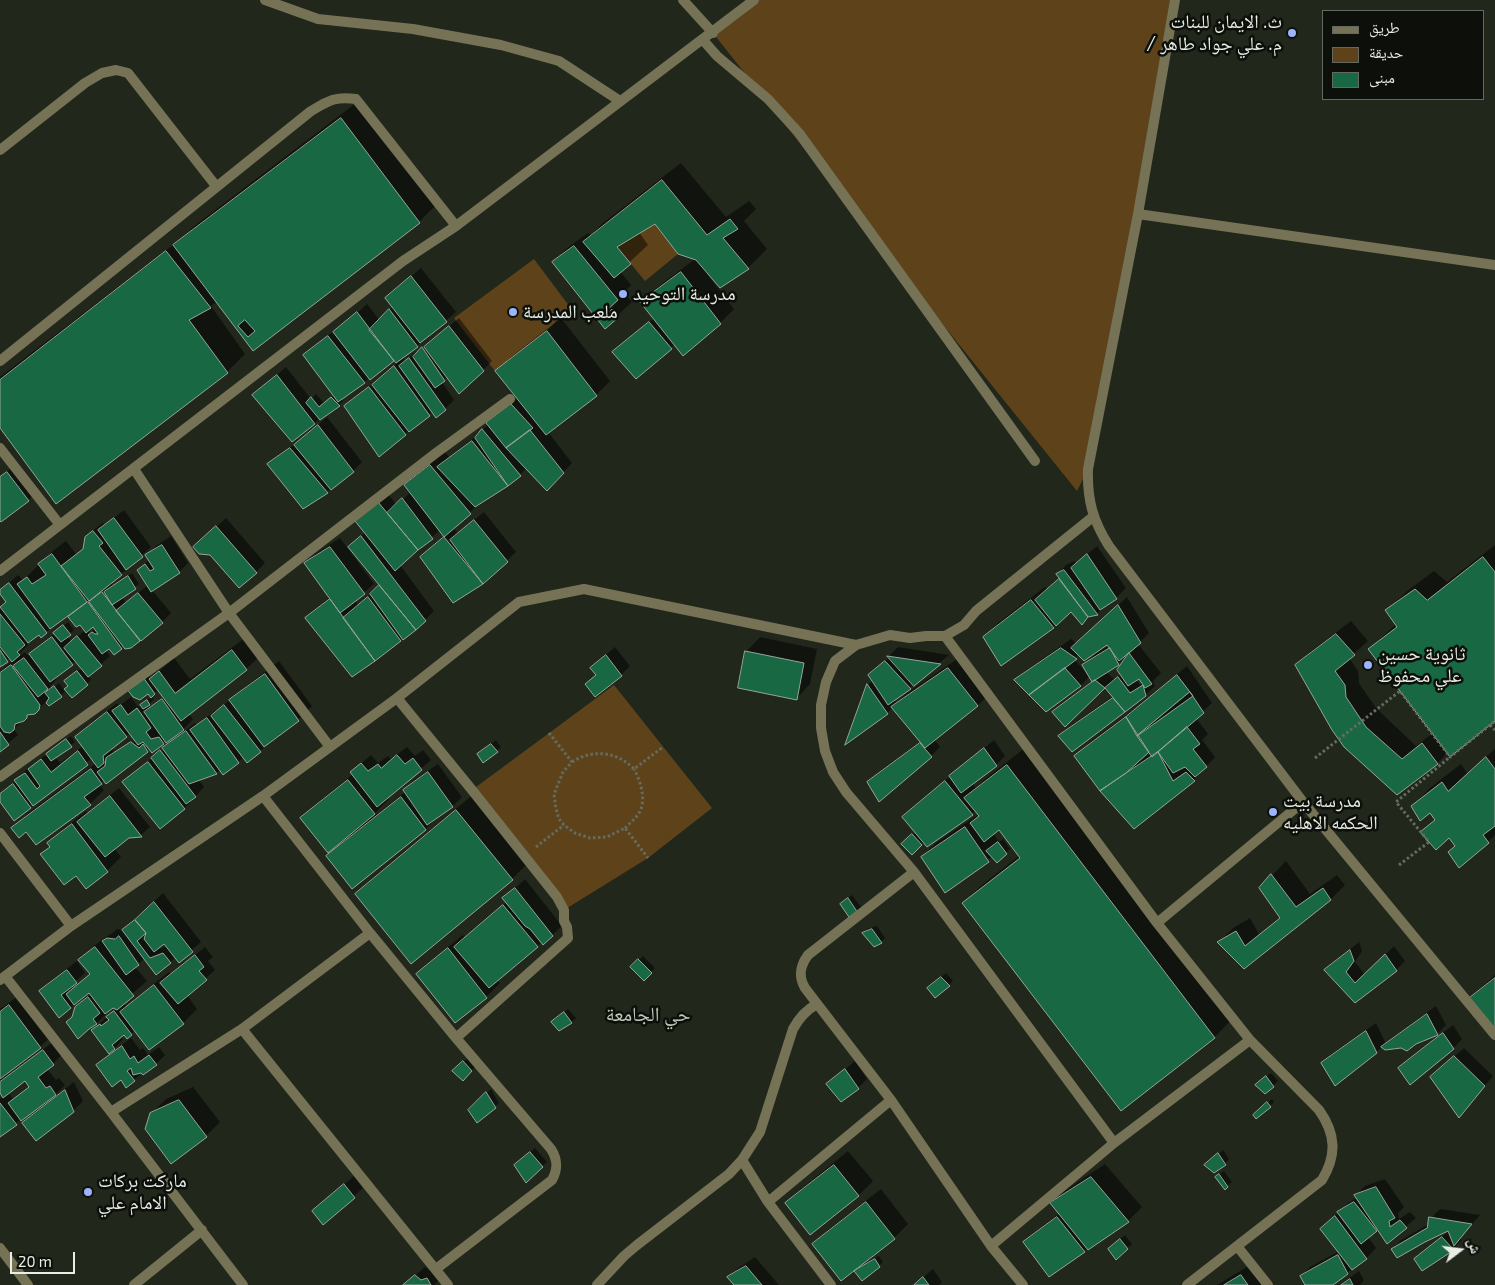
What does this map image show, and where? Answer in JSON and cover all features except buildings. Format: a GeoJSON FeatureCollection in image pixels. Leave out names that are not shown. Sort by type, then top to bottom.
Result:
{"type":"FeatureCollection","features":[{"type":"Feature","properties":{"kind":"street"},"geometry":{"type":"LineString","coordinates":[[265,0],[318,19],[413,29],[501,44],[560,61],[620,101]]}},
{"type":"Feature","properties":{"kind":"street"},"geometry":{"type":"LineString","coordinates":[[683,0],[713,32]]}},
{"type":"Feature","properties":{"kind":"street"},"geometry":{"type":"LineString","coordinates":[[0,571],[403,260],[456,226],[754,0]]}},
{"type":"Feature","properties":{"kind":"street"},"geometry":{"type":"LineString","coordinates":[[1175,0],[1138,214],[1088,469],[1087,488],[1094,516],[1099,530],[1110,546],[1302,802],[1495,1035]]}},
{"type":"Feature","properties":{"kind":"street"},"geometry":{"type":"LineString","coordinates":[[703,40],[717,56],[768,99],[804,139],[1035,461]]}},
{"type":"Feature","properties":{"kind":"street"},"geometry":{"type":"LineString","coordinates":[[0,150],[85,83],[102,73],[116,70],[128,73],[216,186]]}},
{"type":"Feature","properties":{"kind":"street"},"geometry":{"type":"LineString","coordinates":[[0,361],[216,186],[311,111],[330,99],[346,98],[356,100],[456,226]]}},
{"type":"Feature","properties":{"kind":"street"},"geometry":{"type":"LineString","coordinates":[[1138,214],[1495,265]]}},
{"type":"Feature","properties":{"kind":"street"},"geometry":{"type":"LineString","coordinates":[[0,777],[228,613],[436,453],[510,399]]}},
{"type":"Feature","properties":{"kind":"street"},"geometry":{"type":"LineString","coordinates":[[0,448],[60,525]]}},
{"type":"Feature","properties":{"kind":"street"},"geometry":{"type":"LineString","coordinates":[[134,468],[228,613],[330,747]]}},
{"type":"Feature","properties":{"kind":"street"},"geometry":{"type":"LineString","coordinates":[[1094,516],[976,611],[964,625],[945,636],[910,638],[890,635],[856,645],[835,661],[826,682],[821,705],[821,728],[825,751],[833,772],[846,792],[914,872],[1114,1143]]}},
{"type":"Feature","properties":{"kind":"street"},"geometry":{"type":"LineString","coordinates":[[243,1285],[111,1112],[2,978],[71,926],[263,796],[397,698],[519,602],[584,589],[856,645]]}},
{"type":"Feature","properties":{"kind":"street"},"geometry":{"type":"LineString","coordinates":[[945,636],[1157,922],[1250,1040],[1319,1110],[1331,1132],[1332,1157],[1322,1180],[1187,1285]]}},
{"type":"Feature","properties":{"kind":"street"},"geometry":{"type":"LineString","coordinates":[[397,698],[561,903],[567,927],[568,938],[456,1038]]}},
{"type":"Feature","properties":{"kind":"street"},"geometry":{"type":"LineString","coordinates":[[263,796],[370,933],[456,1038],[551,1149],[557,1161],[557,1168],[552,1180],[436,1270]]}},
{"type":"Feature","properties":{"kind":"street"},"geometry":{"type":"LineString","coordinates":[[1157,922],[1302,802]]}},
{"type":"Feature","properties":{"kind":"street"},"geometry":{"type":"LineString","coordinates":[[0,833],[71,926]]}},
{"type":"Feature","properties":{"kind":"street"},"geometry":{"type":"LineString","coordinates":[[914,872],[808,955],[800,971],[802,983],[891,1100],[991,1246],[1023,1285]]}},
{"type":"Feature","properties":{"kind":"street"},"geometry":{"type":"LineString","coordinates":[[111,1112],[242,1029],[370,933]]}},
{"type":"Feature","properties":{"kind":"street"},"geometry":{"type":"LineString","coordinates":[[598,1285],[624,1256],[722,1179],[742,1160],[760,1132],[793,1029],[800,1018],[817,1004]]}},
{"type":"Feature","properties":{"kind":"street"},"geometry":{"type":"LineString","coordinates":[[242,1029],[448,1285]]}},
{"type":"Feature","properties":{"kind":"street"},"geometry":{"type":"LineString","coordinates":[[991,1246],[1114,1143],[1250,1040]]}},
{"type":"Feature","properties":{"kind":"street"},"geometry":{"type":"LineString","coordinates":[[768,1202],[891,1100]]}},
{"type":"Feature","properties":{"kind":"street"},"geometry":{"type":"LineString","coordinates":[[742,1160],[768,1202],[831,1285]]}},
{"type":"Feature","properties":{"kind":"street"},"geometry":{"type":"LineString","coordinates":[[134,1285],[202,1230]]}},
{"type":"Feature","properties":{"kind":"street"},"geometry":{"type":"LineString","coordinates":[[1237,1246],[1268,1285]]}},
{"type":"Feature","properties":{"kind":"street"},"geometry":{"type":"LineString","coordinates":[[0,1248],[28,1285]]}},
{"type":"Feature","properties":{"kind":"path"},"geometry":{"type":"LineString","coordinates":[[1315,758],[1400,692],[1450,757]]}},
{"type":"Feature","properties":{"kind":"path"},"geometry":{"type":"LineString","coordinates":[[1399,866],[1429,842],[1396,802],[1495,721]]}},
{"type":"Feature","properties":{"kind":"path"},"geometry":{"type":"LineString","coordinates":[[1490,725],[1495,730]]}},
{"type":"Feature","properties":{"kind":"path"},"geometry":{"type":"LineString","coordinates":[[550,733],[572,762]]}},
{"type":"Feature","properties":{"kind":"path"},"geometry":{"type":"LineString","coordinates":[[634,769],[663,747]]}},
{"type":"Feature","properties":{"kind":"path"},"geometry":{"type":"LineString","coordinates":[[599,753],[613,755],[627,761],[634,769],[639,778],[642,799],[640,812],[625,828],[607,838],[590,838],[575,833],[564,826],[559,819],[554,794],[563,772],[572,762],[582,756],[599,753]]}},
{"type":"Feature","properties":{"kind":"path"},"geometry":{"type":"LineString","coordinates":[[524,856],[564,826]]}},
{"type":"Feature","properties":{"kind":"path"},"geometry":{"type":"LineString","coordinates":[[625,828],[648,858]]}},
{"type":"Feature","properties":{"kind":"green space"},"geometry":{"type":"Polygon","coordinates":[[[754,0],[1173,0],[1088,469],[1077,491],[932,311],[713,33],[754,0]]]}},
{"type":"Feature","properties":{"kind":"green space"},"geometry":{"type":"Polygon","coordinates":[[[655,224],[678,254],[645,281],[617,247],[655,224]]]}},
{"type":"Feature","properties":{"kind":"green space","name":"ملعب المدرسة"},"geometry":{"type":"Polygon","coordinates":[[[534,259],[570,307],[547,331],[495,371],[454,318],[534,259]]]}},
{"type":"Feature","properties":{"kind":"green space"},"geometry":{"type":"Polygon","coordinates":[[[614,685],[712,808],[648,858],[564,910],[472,790],[614,685]]]}},
{"type":"Feature","properties":{"kind":"place","name":"ث. الايمان للبنات / م. علي جواد طاهر"},"geometry":{"type":"Point","coordinates":[1292,33]}},
{"type":"Feature","properties":{"kind":"place","name":"مدرسة التوحيد"},"geometry":{"type":"Point","coordinates":[623,294]}},
{"type":"Feature","properties":{"kind":"place","name":"ملعب المدرسة"},"geometry":{"type":"Point","coordinates":[513,312]}},
{"type":"Feature","properties":{"kind":"place","name":"ثانوية حسين علي محفوظ"},"geometry":{"type":"Point","coordinates":[1368,665]}},
{"type":"Feature","properties":{"kind":"place","name":"مدرسة بيت الحكمه الاهليه"},"geometry":{"type":"Point","coordinates":[1273,812]}},
{"type":"Feature","properties":{"kind":"place","name":"ماركت بركات الامام علي"},"geometry":{"type":"Point","coordinates":[88,1192]}},
{"type":"Feature","properties":{"kind":"district","name":"حي الجامعة"},"geometry":{"type":"Point","coordinates":[648,1014]}}]}
